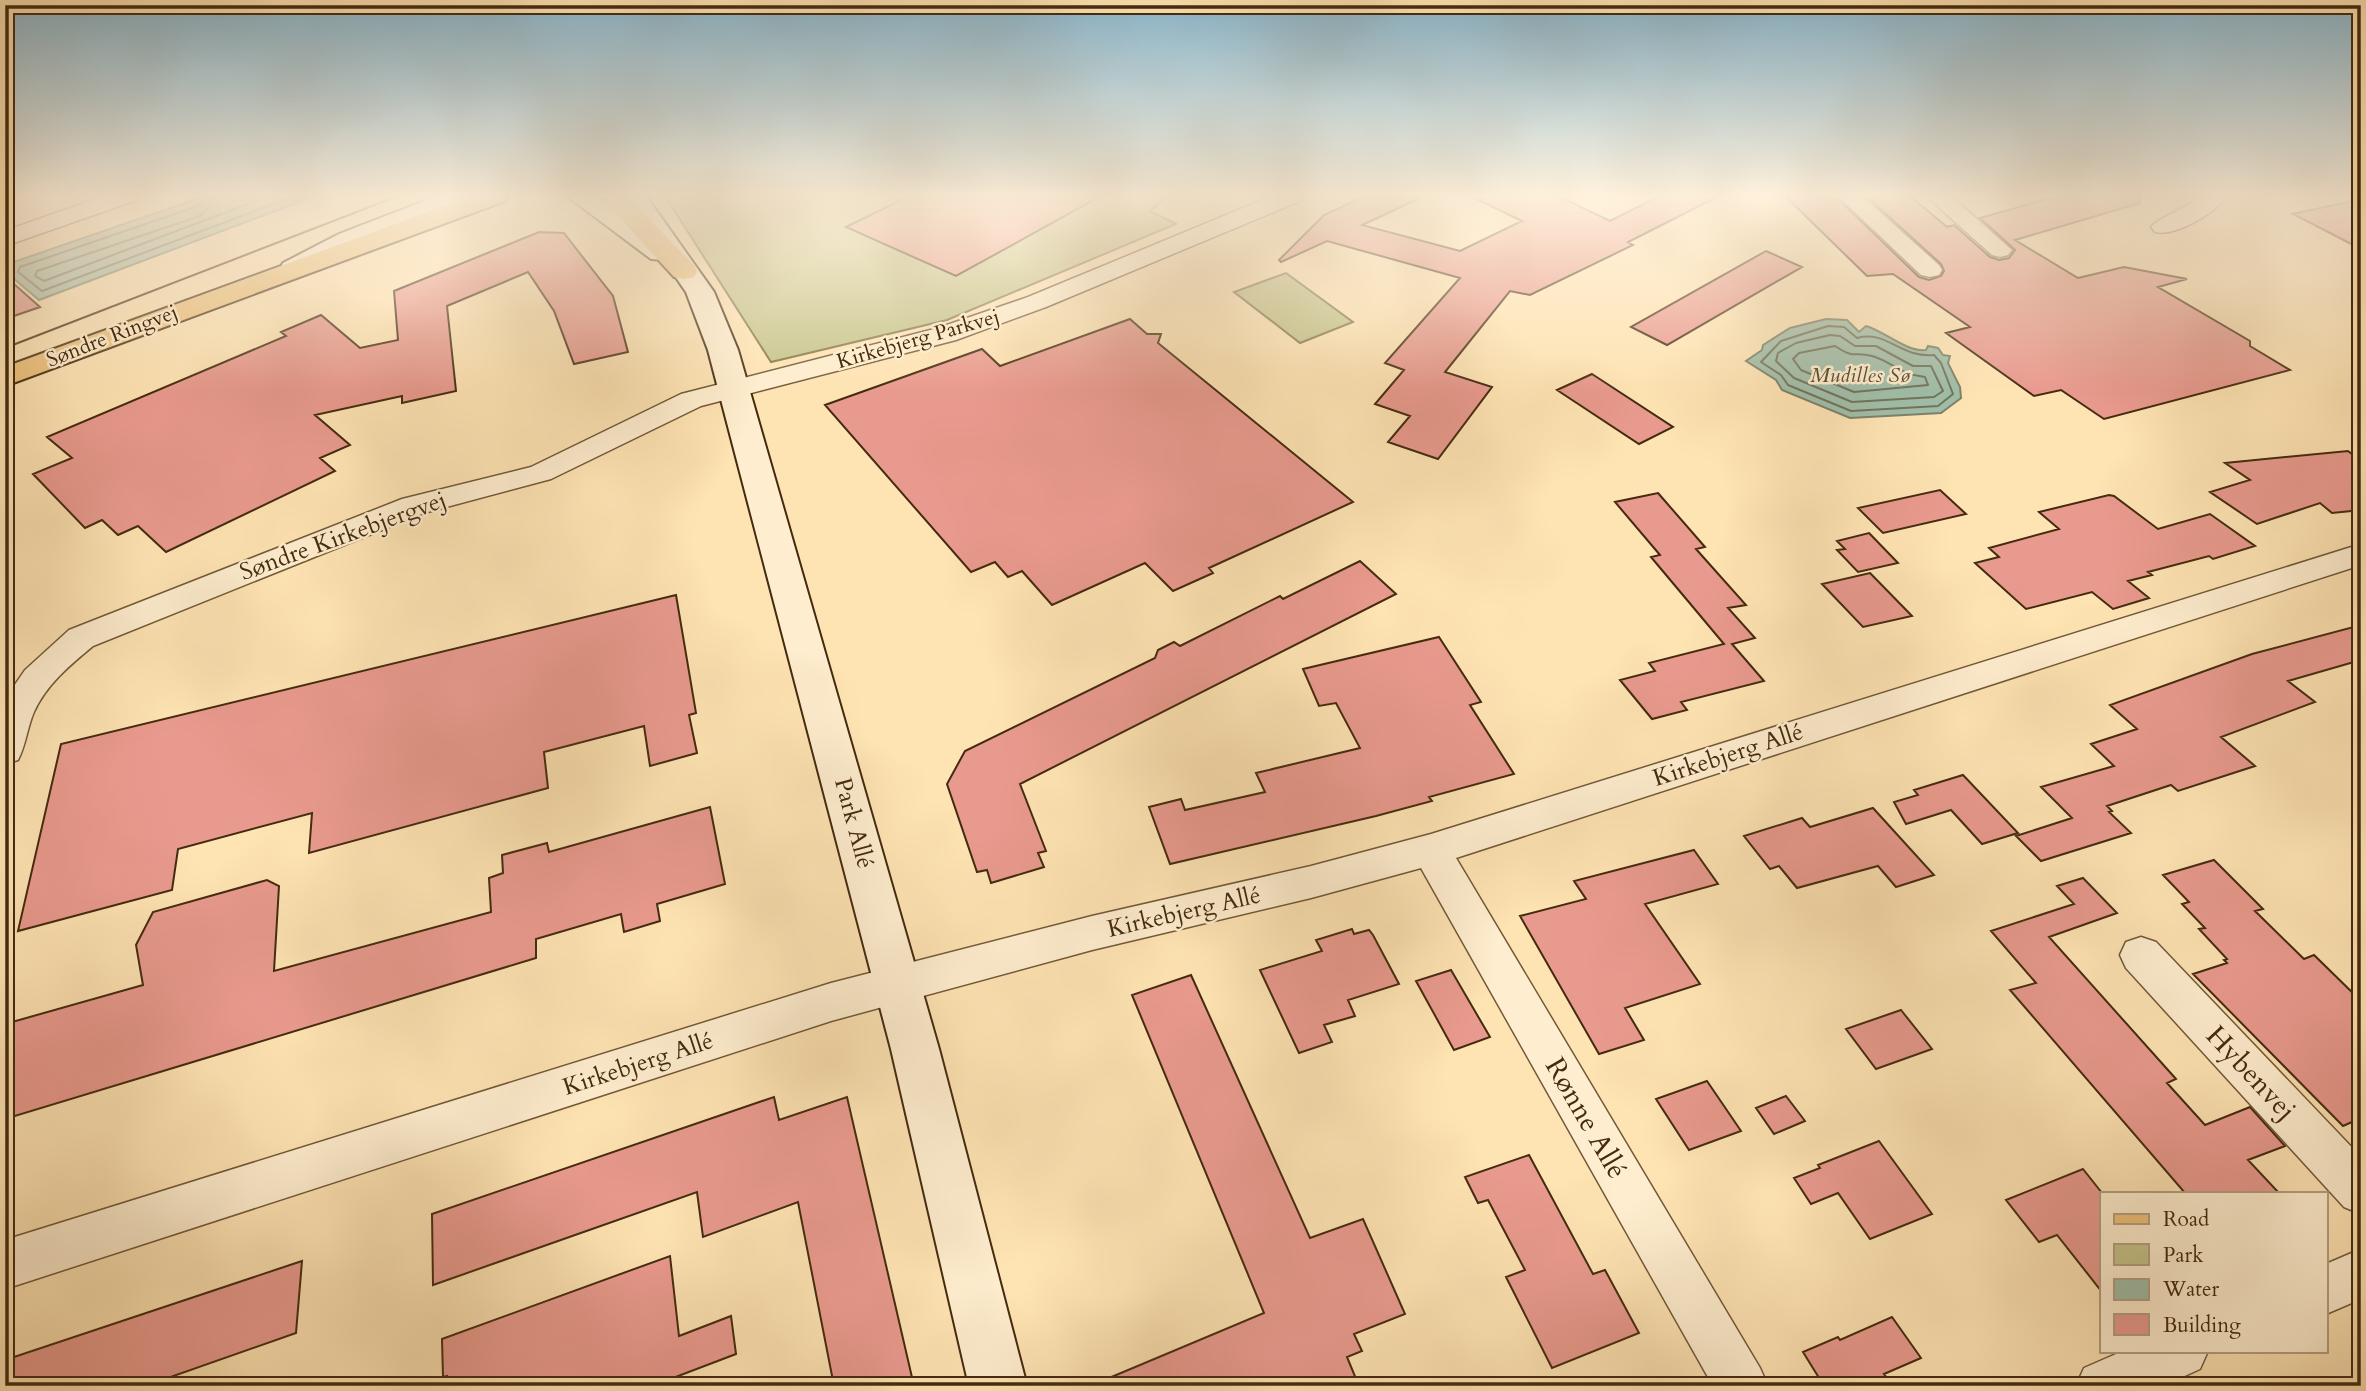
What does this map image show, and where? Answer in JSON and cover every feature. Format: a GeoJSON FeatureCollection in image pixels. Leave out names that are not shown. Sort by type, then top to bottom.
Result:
{"type":"FeatureCollection","features":[{"type":"Feature","properties":{"kind":"main road","name":"Søndre Ringvej"},"geometry":{"type":"LineString","coordinates":[[5,359],[259,261]]}},
{"type":"Feature","properties":{"kind":"main road","name":"Søndre Ringvej"},"geometry":{"type":"LineString","coordinates":[[5,377],[315,261]]}},
{"type":"Feature","properties":{"kind":"main road"},"geometry":{"type":"LineString","coordinates":[[675,261],[684,271]]}},
{"type":"Feature","properties":{"kind":"street"},"geometry":{"type":"LineString","coordinates":[[293,269],[308,261]]}},
{"type":"Feature","properties":{"kind":"street","name":"Park Allé"},"geometry":{"type":"LineString","coordinates":[[670,261],[684,271]]}},
{"type":"Feature","properties":{"kind":"street","name":"Park Allé"},"geometry":{"type":"LineString","coordinates":[[677,261],[708,307],[734,388],[898,986],[998,1386]]}},
{"type":"Feature","properties":{"kind":"street","name":"Kirkebjerg Parkvej"},"geometry":{"type":"LineString","coordinates":[[734,388],[947,334],[1037,302],[1136,261]]}},
{"type":"Feature","properties":{"kind":"street"},"geometry":{"type":"LineString","coordinates":[[1920,261],[1930,270]]}},
{"type":"Feature","properties":{"kind":"street","name":"Søndre Kirkebjergvej"},"geometry":{"type":"LineString","coordinates":[[5,750],[17,709],[25,695],[59,655],[81,638],[405,508],[541,473],[691,400],[734,388]]}},
{"type":"Feature","properties":{"kind":"street","name":"Kirkebjerg Allé"},"geometry":{"type":"LineString","coordinates":[[5,1265],[831,1002],[1092,933],[1298,885],[1431,850],[2361,554]]}},
{"type":"Feature","properties":{"kind":"street","name":"Rønne Allé"},"geometry":{"type":"LineString","coordinates":[[1431,850],[1742,1386]]}},
{"type":"Feature","properties":{"kind":"street","name":"Hybenvej"},"geometry":{"type":"LineString","coordinates":[[2141,955],[2361,1191]]}},
{"type":"Feature","properties":{"kind":"street"},"geometry":{"type":"LineString","coordinates":[[2328,1288],[2361,1274]]}},
{"type":"Feature","properties":{"kind":"street"},"geometry":{"type":"LineString","coordinates":[[2102,1386],[2180,1352]]}},
{"type":"Feature","properties":{"kind":"green space"},"geometry":{"type":"Polygon","coordinates":[[[706,261],[1088,261],[947,320],[771,362],[706,261]]]}},
{"type":"Feature","properties":{"kind":"green space"},"geometry":{"type":"Polygon","coordinates":[[[1286,273],[1353,322],[1300,343],[1234,292],[1286,273]]]}},
{"type":"Feature","properties":{"kind":"water"},"geometry":{"type":"Polygon","coordinates":[[[17,261],[143,261],[39,300],[5,271],[5,265],[17,261]]]}},
{"type":"Feature","properties":{"kind":"water","name":"Mudilles Sø"},"geometry":{"type":"Polygon","coordinates":[[[1826,319],[1847,320],[1859,332],[1866,326],[1911,348],[1938,348],[1943,355],[1950,356],[1948,363],[1960,387],[1961,398],[1941,413],[1850,418],[1782,390],[1776,380],[1746,361],[1762,350],[1763,345],[1790,328],[1826,319]]]}},
{"type":"Feature","properties":{"kind":"building"},"geometry":{"type":"Polygon","coordinates":[[[468,261],[586,261],[613,296],[628,352],[574,364],[554,311],[528,272],[447,306],[456,391],[402,403],[402,396],[315,415],[350,445],[320,458],[335,471],[166,552],[138,526],[118,535],[102,520],[85,528],[33,474],[72,458],[47,437],[286,336],[281,332],[321,315],[360,348],[398,340],[394,291],[468,261]]]}},
{"type":"Feature","properties":{"kind":"building"},"geometry":{"type":"Polygon","coordinates":[[[922,261],[983,261],[956,276],[922,261]]]}},
{"type":"Feature","properties":{"kind":"building"},"geometry":{"type":"Polygon","coordinates":[[[1399,261],[1600,261],[1530,295],[1510,291],[1445,372],[1492,387],[1438,459],[1388,442],[1410,416],[1375,404],[1404,370],[1385,363],[1460,278],[1399,261]]]}},
{"type":"Feature","properties":{"kind":"building"},"geometry":{"type":"Polygon","coordinates":[[[1748,261],[1788,261],[1802,267],[1667,345],[1631,327],[1748,261]]]}},
{"type":"Feature","properties":{"kind":"building"},"geometry":{"type":"Polygon","coordinates":[[[1852,261],[1902,261],[1919,277],[1929,280],[1941,276],[1944,271],[1938,261],[2050,261],[2078,278],[2124,267],[2187,279],[2158,287],[2250,341],[2250,346],[2290,370],[2104,419],[2061,390],[2034,396],[1946,333],[1970,327],[1893,274],[1867,276],[1852,261]]]}},
{"type":"Feature","properties":{"kind":"building"},"geometry":{"type":"Polygon","coordinates":[[[5,276],[40,307],[5,319],[5,276]]]}},
{"type":"Feature","properties":{"kind":"building"},"geometry":{"type":"Polygon","coordinates":[[[1130,319],[1147,334],[1161,334],[1158,343],[1353,502],[1209,568],[1213,573],[1173,591],[1145,563],[1052,605],[1022,571],[1008,577],[995,562],[971,572],[825,405],[982,349],[1000,366],[1130,319]]]}},
{"type":"Feature","properties":{"kind":"building"},"geometry":{"type":"Polygon","coordinates":[[[1592,374],[1673,427],[1639,444],[1557,390],[1592,374]]]}},
{"type":"Feature","properties":{"kind":"building"},"geometry":{"type":"Polygon","coordinates":[[[2348,451],[2361,461],[2361,510],[2332,513],[2320,503],[2257,524],[2210,492],[2250,480],[2225,463],[2348,451]]]}},
{"type":"Feature","properties":{"kind":"building"},"geometry":{"type":"Polygon","coordinates":[[[1940,490],[1966,514],[1883,533],[1858,508],[1940,490]]]}},
{"type":"Feature","properties":{"kind":"building"},"geometry":{"type":"Polygon","coordinates":[[[1658,493],[1705,547],[1696,549],[1746,605],[1728,608],[1755,638],[1732,644],[1764,681],[1681,702],[1687,710],[1652,719],[1620,680],[1655,671],[1649,663],[1724,644],[1651,557],[1660,555],[1615,502],[1658,493]]]}},
{"type":"Feature","properties":{"kind":"building"},"geometry":{"type":"Polygon","coordinates":[[[2109,495],[2158,529],[2210,514],[2255,546],[2213,559],[2209,556],[2148,572],[2152,575],[2128,581],[2149,598],[2113,609],[2092,592],[2026,609],[1975,563],[1999,557],[1989,548],[2059,529],[2039,512],[2109,495]]]}},
{"type":"Feature","properties":{"kind":"building"},"geometry":{"type":"Polygon","coordinates":[[[1869,533],[1898,563],[1858,572],[1837,550],[1845,549],[1837,541],[1869,533]]]}},
{"type":"Feature","properties":{"kind":"building"},"geometry":{"type":"Polygon","coordinates":[[[1360,561],[1396,594],[1020,784],[1046,851],[1038,853],[1044,867],[991,883],[987,870],[977,872],[947,784],[965,751],[1155,658],[1158,650],[1174,642],[1180,646],[1280,596],[1283,599],[1360,561]]]}},
{"type":"Feature","properties":{"kind":"building"},"geometry":{"type":"Polygon","coordinates":[[[1870,573],[1912,616],[1863,627],[1822,584],[1870,573]]]}},
{"type":"Feature","properties":{"kind":"building"},"geometry":{"type":"Polygon","coordinates":[[[676,595],[696,713],[689,715],[697,753],[650,766],[644,726],[544,752],[548,788],[309,853],[312,813],[178,849],[172,890],[18,931],[61,744],[676,595]]]}},
{"type":"Feature","properties":{"kind":"building"},"geometry":{"type":"Polygon","coordinates":[[[2361,625],[2361,660],[2288,681],[2315,702],[2221,737],[2255,766],[2178,791],[2171,785],[2107,806],[2112,811],[2109,812],[2131,833],[2041,861],[2016,836],[2072,818],[2041,787],[2114,766],[2091,744],[2137,729],[2110,705],[2252,654],[2361,625]]]}},
{"type":"Feature","properties":{"kind":"building"},"geometry":{"type":"Polygon","coordinates":[[[1439,637],[1481,702],[1470,705],[1514,774],[1429,797],[1432,801],[1376,816],[1170,864],[1149,807],[1181,799],[1185,810],[1265,792],[1256,773],[1360,748],[1336,703],[1319,706],[1303,669],[1439,637]]]}},
{"type":"Feature","properties":{"kind":"building"},"geometry":{"type":"Polygon","coordinates":[[[1963,775],[2018,833],[1982,844],[1951,810],[1906,824],[1894,802],[1918,795],[1914,790],[1963,775]]]}},
{"type":"Feature","properties":{"kind":"building"},"geometry":{"type":"Polygon","coordinates":[[[710,807],[725,884],[657,904],[660,921],[624,932],[621,914],[536,939],[536,958],[5,1119],[5,1024],[143,985],[136,945],[153,912],[267,880],[279,886],[274,971],[491,912],[489,878],[503,873],[502,855],[547,843],[549,852],[710,807]]]}},
{"type":"Feature","properties":{"kind":"building"},"geometry":{"type":"Polygon","coordinates":[[[1873,808],[1934,875],[1896,887],[1878,866],[1797,888],[1779,866],[1770,869],[1744,836],[1802,818],[1810,827],[1873,808]]]}},
{"type":"Feature","properties":{"kind":"building"},"geometry":{"type":"Polygon","coordinates":[[[1694,850],[1718,884],[1645,904],[1700,984],[1625,1008],[1644,1040],[1599,1054],[1520,916],[1586,899],[1574,881],[1694,850]]]}},
{"type":"Feature","properties":{"kind":"building"},"geometry":{"type":"Polygon","coordinates":[[[2214,860],[2263,909],[2255,911],[2304,959],[2314,955],[2361,1001],[2361,1118],[2343,1126],[2193,974],[2227,963],[2224,960],[2227,959],[2199,929],[2205,928],[2182,904],[2189,902],[2163,875],[2214,860]]]}},
{"type":"Feature","properties":{"kind":"building"},"geometry":{"type":"Polygon","coordinates":[[[2083,878],[2117,913],[2049,937],[2176,1079],[2167,1083],[2205,1125],[2250,1107],[2285,1146],[2248,1160],[2278,1192],[2184,1192],[2010,990],[2036,983],[1991,931],[2074,904],[2057,886],[2083,878]]]}},
{"type":"Feature","properties":{"kind":"building"},"geometry":{"type":"Polygon","coordinates":[[[1352,929],[1354,934],[1369,930],[1399,984],[1348,1000],[1355,1016],[1324,1025],[1332,1042],[1299,1053],[1260,970],[1322,951],[1316,940],[1352,929]]]}},
{"type":"Feature","properties":{"kind":"building"},"geometry":{"type":"Polygon","coordinates":[[[1451,970],[1490,1037],[1454,1050],[1416,981],[1451,970]]]}},
{"type":"Feature","properties":{"kind":"building"},"geometry":{"type":"Polygon","coordinates":[[[1191,975],[1310,1238],[1363,1219],[1405,1314],[1354,1334],[1362,1351],[1347,1357],[1359,1386],[1090,1386],[1264,1313],[1132,995],[1191,975]]]}},
{"type":"Feature","properties":{"kind":"building"},"geometry":{"type":"Polygon","coordinates":[[[1901,1010],[1932,1049],[1876,1069],[1846,1029],[1901,1010]]]}},
{"type":"Feature","properties":{"kind":"building"},"geometry":{"type":"Polygon","coordinates":[[[1707,1081],[1741,1131],[1689,1150],[1656,1099],[1707,1081]]]}},
{"type":"Feature","properties":{"kind":"building"},"geometry":{"type":"Polygon","coordinates":[[[1786,1096],[1805,1121],[1774,1134],[1756,1108],[1786,1096]]]}},
{"type":"Feature","properties":{"kind":"building"},"geometry":{"type":"Polygon","coordinates":[[[774,1097],[779,1120],[847,1097],[914,1386],[834,1386],[798,1202],[703,1237],[697,1192],[433,1285],[432,1214],[774,1097]]]}},
{"type":"Feature","properties":{"kind":"building"},"geometry":{"type":"Polygon","coordinates":[[[1879,1141],[1932,1214],[1870,1239],[1838,1193],[1811,1204],[1794,1178],[1820,1168],[1818,1165],[1879,1141]]]}},
{"type":"Feature","properties":{"kind":"building"},"geometry":{"type":"Polygon","coordinates":[[[1529,1155],[1593,1274],[1605,1270],[1639,1333],[1552,1368],[1506,1277],[1525,1270],[1488,1200],[1478,1203],[1465,1177],[1529,1155]]]}},
{"type":"Feature","properties":{"kind":"building"},"geometry":{"type":"Polygon","coordinates":[[[2083,1169],[2101,1192],[2100,1289],[2057,1235],[2039,1242],[2006,1200],[2083,1169]]]}},
{"type":"Feature","properties":{"kind":"building"},"geometry":{"type":"Polygon","coordinates":[[[670,1256],[679,1336],[731,1316],[736,1354],[652,1386],[448,1386],[447,1376],[443,1377],[442,1339],[670,1256]]]}},
{"type":"Feature","properties":{"kind":"building"},"geometry":{"type":"Polygon","coordinates":[[[302,1261],[296,1333],[145,1386],[5,1386],[5,1360],[302,1261]]]}},
{"type":"Feature","properties":{"kind":"building"},"geometry":{"type":"Polygon","coordinates":[[[1892,1317],[1921,1358],[1884,1374],[1893,1386],[1824,1386],[1803,1352],[1838,1337],[1840,1340],[1892,1317]]]}},
{"type":"Feature","properties":{"kind":"tram line"},"geometry":{"type":"LineString","coordinates":[[5,348],[230,261]]}}]}
